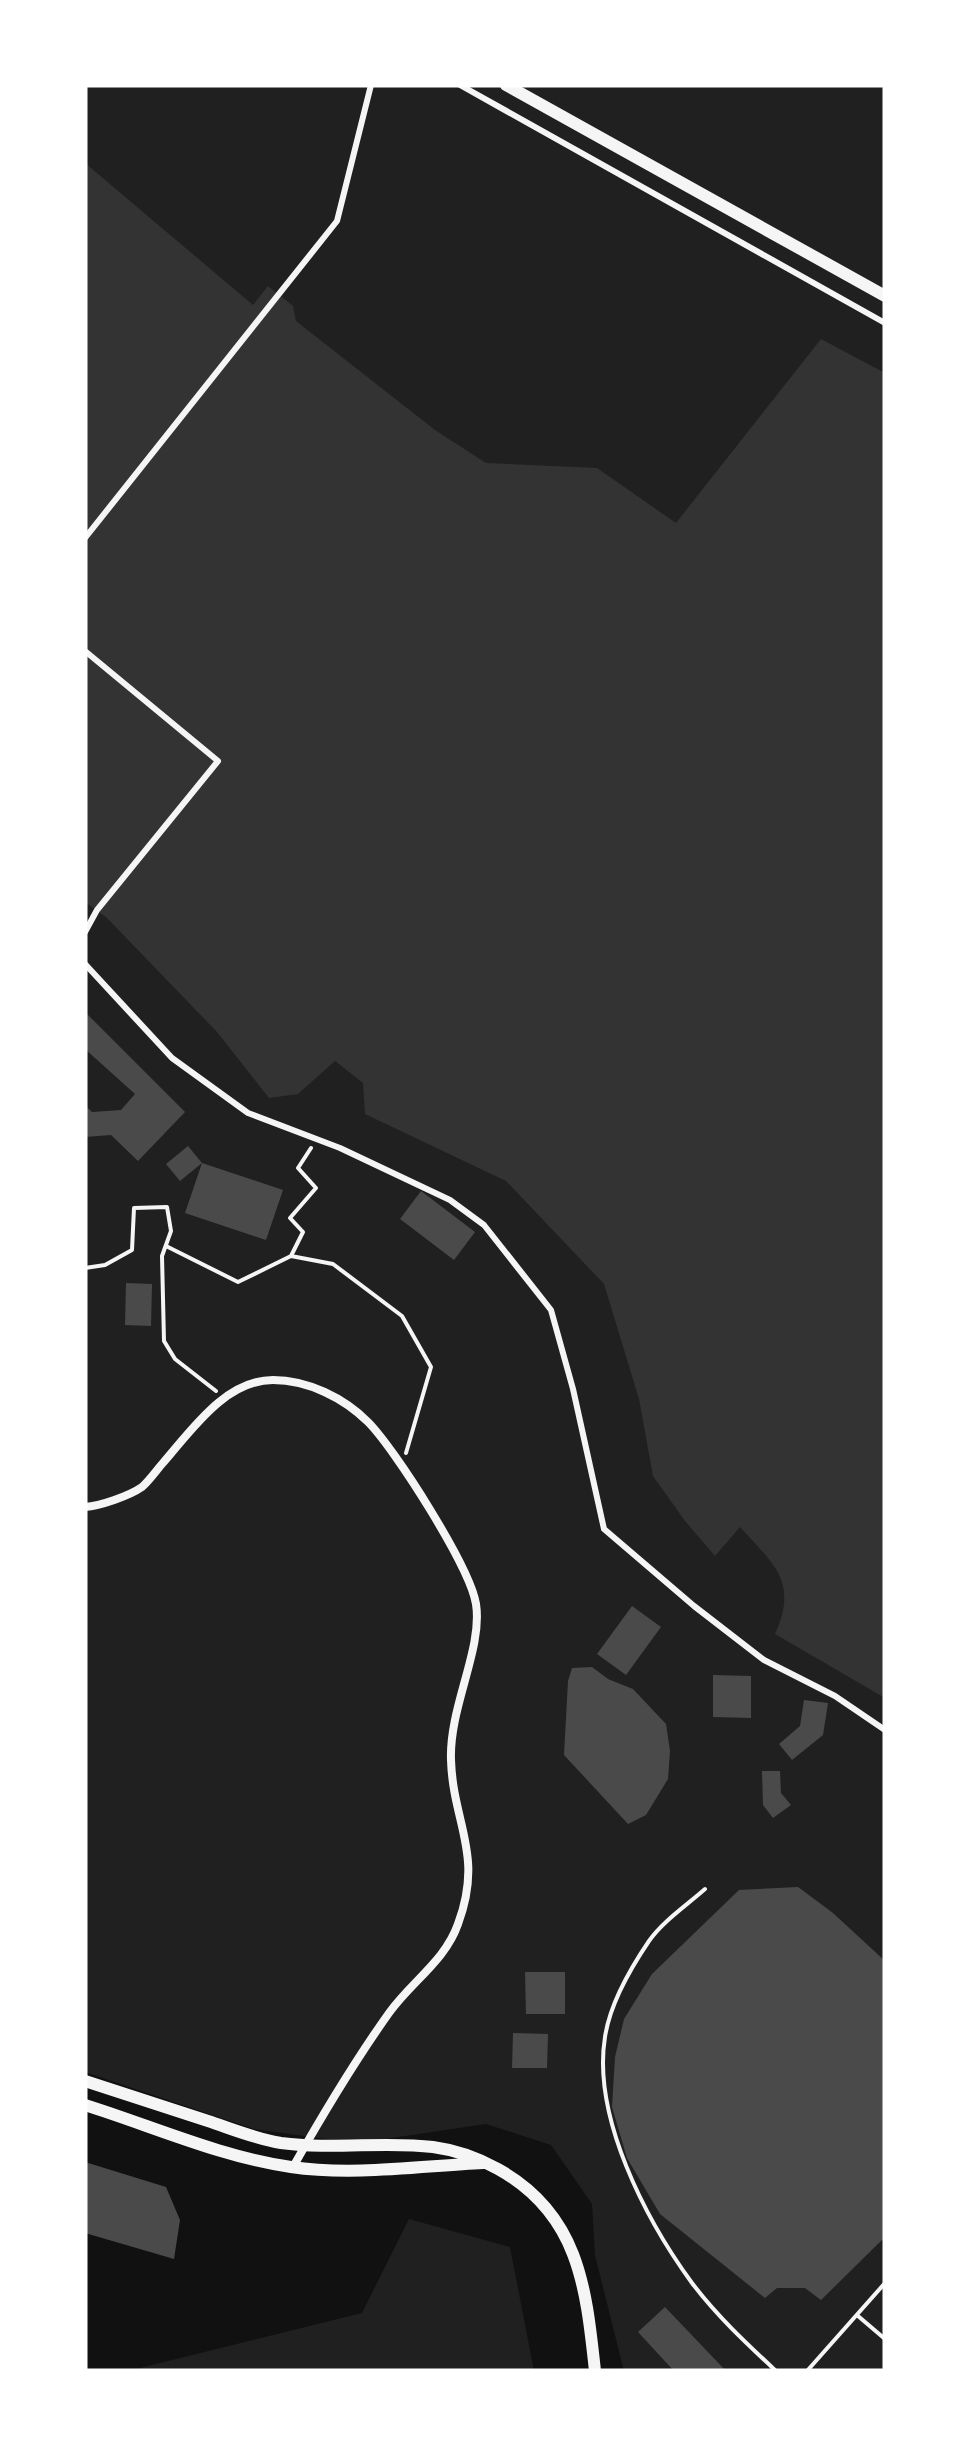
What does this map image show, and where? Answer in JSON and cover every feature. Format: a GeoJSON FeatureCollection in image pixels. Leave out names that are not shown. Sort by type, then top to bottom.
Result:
{"type":"FeatureCollection","features":[{"type":"Feature","properties":{"kind":"highway"},"geometry":{"type":"LineString","coordinates":[[506,85],[885,296]]}},
{"type":"Feature","properties":{"kind":"highway"},"geometry":{"type":"LineString","coordinates":[[85,2081],[260,2138],[305,2145],[434,2147],[488,2163],[520,2181],[546,2205],[562,2228],[584,2289],[595,2371]]}},
{"type":"Feature","properties":{"kind":"highway"},"geometry":{"type":"LineString","coordinates":[[85,2105],[257,2160],[293,2167],[488,2163]]}},
{"type":"Feature","properties":{"kind":"street"},"geometry":{"type":"LineString","coordinates":[[85,538],[337,221],[371,85]]}},
{"type":"Feature","properties":{"kind":"street"},"geometry":{"type":"LineString","coordinates":[[460,85],[885,323]]}},
{"type":"Feature","properties":{"kind":"street"},"geometry":{"type":"LineString","coordinates":[[85,651],[218,761],[97,910],[85,932]]}},
{"type":"Feature","properties":{"kind":"street"},"geometry":{"type":"LineString","coordinates":[[85,964],[172,1058],[248,1112],[316,1138],[450,1200],[484,1225],[551,1310],[574,1389],[604,1529],[764,1660],[834,1696],[885,1730]]}},
{"type":"Feature","properties":{"kind":"street"},"geometry":{"type":"LineString","coordinates":[[85,1506],[142,1487],[204,1416],[240,1387],[272,1380],[318,1387],[368,1421],[462,1565],[476,1604],[474,1642],[454,1712],[452,1738],[454,1785],[466,1834],[469,1878],[458,1925],[434,1966],[390,2012],[293,2167]]}},
{"type":"Feature","properties":{"kind":"lane"},"geometry":{"type":"LineString","coordinates":[[704,1889],[651,1938],[619,1992],[605,2037],[604,2078],[611,2123],[652,2216],[691,2281],[728,2325],[776,2371]]}},
{"type":"Feature","properties":{"kind":"lane"},"geometry":{"type":"LineString","coordinates":[[808,2371],[885,2283]]}},
{"type":"Feature","properties":{"kind":"lane"},"geometry":{"type":"LineString","coordinates":[[857,2315],[885,2339]]}},
{"type":"Feature","properties":{"kind":"path"},"geometry":{"type":"LineString","coordinates":[[292,1256],[303,1232],[290,1218],[316,1188],[298,1168],[316,1138]]}},
{"type":"Feature","properties":{"kind":"path"},"geometry":{"type":"LineString","coordinates":[[85,1268],[105,1265],[132,1250],[134,1208],[167,1207],[172,1231],[162,1256],[164,1341],[175,1359],[214,1387],[222,1402]]}},
{"type":"Feature","properties":{"kind":"path"},"geometry":{"type":"LineString","coordinates":[[166,1246],[238,1282],[292,1256],[333,1264],[402,1316],[431,1366],[402,1468]]}},
{"type":"Feature","properties":{"kind":"shaded area"},"geometry":{"type":"Polygon","coordinates":[[[85,85],[885,85],[885,2371],[624,2371],[595,2255],[592,2204],[551,2145],[486,2124],[347,2142],[254,2129],[85,2072],[85,85]]]}},
{"type":"Feature","properties":{"kind":"shaded area"},"geometry":{"type":"Polygon","coordinates":[[[85,163],[253,305],[268,286],[293,306],[296,321],[435,430],[486,463],[597,468],[676,523],[821,339],[885,373],[885,1698],[775,1634],[782,1616],[783,1587],[772,1563],[740,1527],[715,1556],[685,1521],[653,1476],[639,1399],[604,1284],[506,1181],[365,1114],[363,1083],[335,1061],[298,1094],[269,1098],[217,1032],[107,918],[85,902],[85,163]]]}},
{"type":"Feature","properties":{"kind":"shaded area"},"geometry":{"type":"Polygon","coordinates":[[[409,2219],[510,2247],[534,2371],[128,2371],[362,2313],[409,2219]]]}},
{"type":"Feature","properties":{"kind":"building"},"geometry":{"type":"Polygon","coordinates":[[[85,1012],[185,1112],[138,1161],[111,1135],[85,1137],[85,1105],[92,1112],[121,1110],[135,1094],[85,1049],[85,1012]]]}},
{"type":"Feature","properties":{"kind":"building"},"geometry":{"type":"Polygon","coordinates":[[[188,1146],[202,1163],[180,1181],[166,1164],[188,1146]]]}},
{"type":"Feature","properties":{"kind":"building"},"geometry":{"type":"Polygon","coordinates":[[[202,1163],[283,1190],[266,1240],[185,1213],[202,1163]]]}},
{"type":"Feature","properties":{"kind":"building"},"geometry":{"type":"Polygon","coordinates":[[[421,1191],[475,1232],[454,1260],[400,1219],[421,1191]]]}},
{"type":"Feature","properties":{"kind":"building"},"geometry":{"type":"Polygon","coordinates":[[[126,1283],[152,1284],[151,1326],[125,1325],[126,1283]]]}},
{"type":"Feature","properties":{"kind":"building"},"geometry":{"type":"Polygon","coordinates":[[[632,1606],[661,1627],[626,1675],[597,1654],[632,1606]]]}},
{"type":"Feature","properties":{"kind":"building"},"geometry":{"type":"Polygon","coordinates":[[[592,1667],[608,1679],[633,1689],[666,1724],[670,1751],[668,1779],[646,1815],[628,1824],[564,1755],[572,1668],[592,1667]]]}},
{"type":"Feature","properties":{"kind":"building"},"geometry":{"type":"Polygon","coordinates":[[[713,1675],[751,1676],[751,1718],[713,1717],[713,1675]]]}},
{"type":"Feature","properties":{"kind":"building"},"geometry":{"type":"Polygon","coordinates":[[[804,1700],[828,1703],[823,1735],[792,1760],[779,1744],[800,1726],[804,1700]]]}},
{"type":"Feature","properties":{"kind":"building"},"geometry":{"type":"Polygon","coordinates":[[[762,1771],[780,1771],[781,1793],[791,1805],[773,1818],[763,1805],[762,1771]]]}},
{"type":"Feature","properties":{"kind":"building"},"geometry":{"type":"Polygon","coordinates":[[[798,1887],[885,1961],[885,2237],[821,2300],[805,2288],[777,2288],[765,2298],[660,2214],[627,2158],[612,2107],[615,2057],[624,2019],[652,1974],[739,1890],[798,1887]]]}},
{"type":"Feature","properties":{"kind":"building"},"geometry":{"type":"Polygon","coordinates":[[[525,1972],[565,1972],[565,2014],[526,2014],[525,1972]]]}},
{"type":"Feature","properties":{"kind":"building"},"geometry":{"type":"Polygon","coordinates":[[[513,2033],[548,2034],[547,2068],[512,2068],[513,2033]]]}},
{"type":"Feature","properties":{"kind":"building"},"geometry":{"type":"Polygon","coordinates":[[[85,2162],[166,2187],[180,2220],[174,2259],[85,2233],[85,2162]]]}},
{"type":"Feature","properties":{"kind":"building"},"geometry":{"type":"Polygon","coordinates":[[[665,2307],[726,2371],[674,2371],[638,2332],[665,2307]]]}}]}
